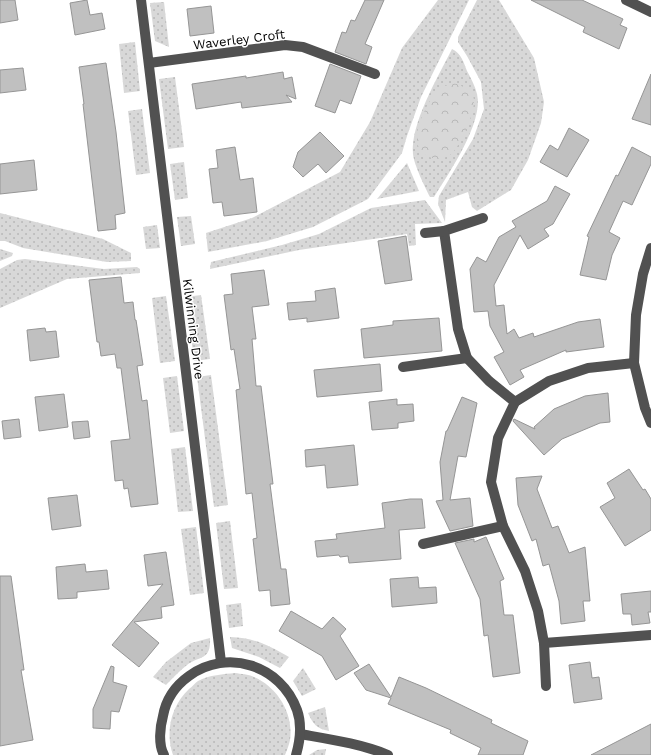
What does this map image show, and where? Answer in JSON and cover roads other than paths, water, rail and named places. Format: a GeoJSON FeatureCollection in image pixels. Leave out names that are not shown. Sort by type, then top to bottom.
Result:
{"type":"FeatureCollection","features":[{"type":"Feature","properties":{"kind":"street","name":"Kilwinning Drive"},"geometry":{"type":"LineString","coordinates":[[141,0],[221,662]]}},
{"type":"Feature","properties":{"kind":"street"},"geometry":{"type":"LineString","coordinates":[[626,0],[651,12]]}},
{"type":"Feature","properties":{"kind":"street","name":"Waverley Croft"},"geometry":{"type":"LineString","coordinates":[[149,63],[285,45],[303,47],[375,74]]}},
{"type":"Feature","properties":{"kind":"street"},"geometry":{"type":"LineString","coordinates":[[425,233],[444,231],[483,218]]}},
{"type":"Feature","properties":{"kind":"street"},"geometry":{"type":"LineString","coordinates":[[444,231],[458,329],[467,358],[489,381],[515,402]]}},
{"type":"Feature","properties":{"kind":"street"},"geometry":{"type":"LineString","coordinates":[[651,248],[643,274],[636,315],[634,362],[651,424]]}},
{"type":"Feature","properties":{"kind":"street"},"geometry":{"type":"LineString","coordinates":[[404,367],[467,358]]}},
{"type":"Feature","properties":{"kind":"street"},"geometry":{"type":"LineString","coordinates":[[546,686],[544,643],[538,611],[526,571],[503,526],[491,482],[498,438],[515,402],[548,381],[588,368],[634,362]]}},
{"type":"Feature","properties":{"kind":"street"},"geometry":{"type":"LineString","coordinates":[[423,544],[503,526]]}},
{"type":"Feature","properties":{"kind":"street"},"geometry":{"type":"LineString","coordinates":[[544,643],[651,635]]}},
{"type":"Feature","properties":{"kind":"street"},"geometry":{"type":"LineString","coordinates":[[160,754],[160,728],[165,704],[179,684],[198,670],[221,662],[246,663],[268,672],[286,689],[297,710],[300,734],[296,755]]}},
{"type":"Feature","properties":{"kind":"street"},"geometry":{"type":"LineString","coordinates":[[300,734],[345,743],[388,755]]}}]}
